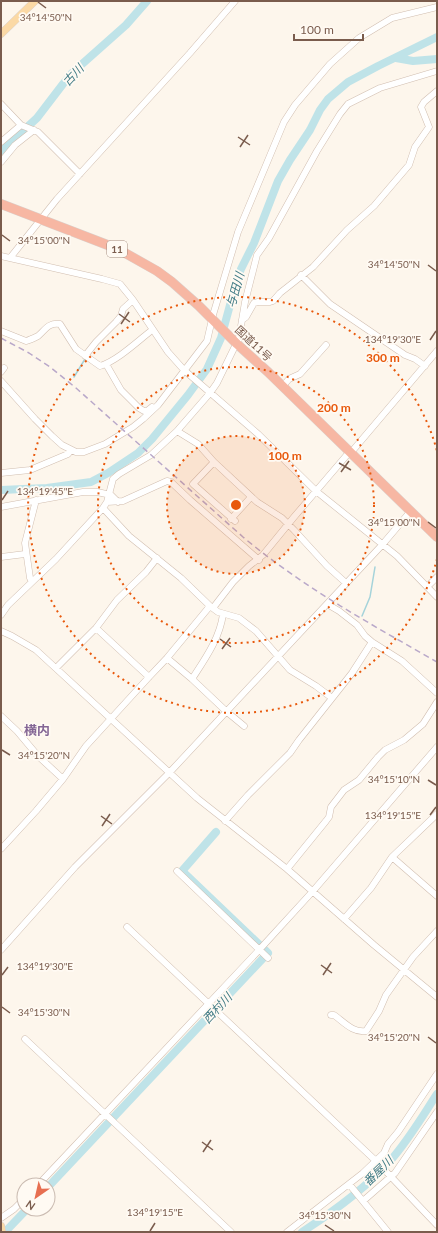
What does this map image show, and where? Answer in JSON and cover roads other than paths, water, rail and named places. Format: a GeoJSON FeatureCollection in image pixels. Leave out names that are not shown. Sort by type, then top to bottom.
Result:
{"type":"FeatureCollection","features":[{"type":"Feature","properties":{"kind":"highway","name":"国道11号"},"geometry":{"type":"LineString","coordinates":[[1,204],[105,244],[135,258],[172,282],[199,306],[437,537]]}},
{"type":"Feature","properties":{"kind":"main road"},"geometry":{"type":"LineString","coordinates":[[1,34],[35,1]]}},
{"type":"Feature","properties":{"kind":"street"},"geometry":{"type":"LineString","coordinates":[[1,264],[5,257],[56,199],[233,2]]}},
{"type":"Feature","properties":{"kind":"street"},"geometry":{"type":"LineString","coordinates":[[1,381],[52,436],[62,445],[76,452],[84,452],[104,444],[134,427],[158,405],[207,341],[214,321],[238,232],[284,122],[295,105],[330,64],[359,38],[392,18],[437,7]]}},
{"type":"Feature","properties":{"kind":"street"},"geometry":{"type":"LineString","coordinates":[[1,614],[8,605],[56,559],[103,508],[107,502],[113,479],[119,474],[145,460],[177,431],[209,392],[234,341],[242,320],[245,302],[258,256],[316,151],[348,104],[380,88],[437,71]]}},
{"type":"Feature","properties":{"kind":"street"},"geometry":{"type":"LineString","coordinates":[[242,320],[254,303],[273,301],[313,267],[347,230],[374,206],[409,164],[415,147],[429,127],[421,107],[424,102],[437,91]]}},
{"type":"Feature","properties":{"kind":"street"},"geometry":{"type":"LineString","coordinates":[[1,104],[22,125],[33,129],[46,140],[80,174]]}},
{"type":"Feature","properties":{"kind":"street"},"geometry":{"type":"LineString","coordinates":[[1,142],[22,125]]}},
{"type":"Feature","properties":{"kind":"street"},"geometry":{"type":"LineString","coordinates":[[1,162],[15,144],[33,129]]}},
{"type":"Feature","properties":{"kind":"street"},"geometry":{"type":"LineString","coordinates":[[5,257],[116,282],[122,286],[168,352],[185,371],[258,434],[316,491],[397,556],[437,598]]}},
{"type":"Feature","properties":{"kind":"street"},"geometry":{"type":"LineString","coordinates":[[302,275],[334,307],[405,355],[415,359],[425,366]]}},
{"type":"Feature","properties":{"kind":"street"},"geometry":{"type":"LineString","coordinates":[[84,356],[116,322],[123,309],[133,300]]}},
{"type":"Feature","properties":{"kind":"street"},"geometry":{"type":"LineString","coordinates":[[1,332],[26,341],[37,336],[50,325],[55,323],[60,324],[76,349],[100,366],[106,364],[152,330]]}},
{"type":"Feature","properties":{"kind":"street"},"geometry":{"type":"LineString","coordinates":[[282,386],[289,379],[300,374],[326,345]]}},
{"type":"Feature","properties":{"kind":"street"},"geometry":{"type":"LineString","coordinates":[[1,850],[63,779],[86,746],[168,658],[233,582],[249,566],[259,560],[316,491],[437,351]]}},
{"type":"Feature","properties":{"kind":"street"},"geometry":{"type":"LineString","coordinates":[[106,364],[121,390],[139,408],[147,411],[158,405]]}},
{"type":"Feature","properties":{"kind":"street"},"geometry":{"type":"LineString","coordinates":[[177,431],[198,444],[214,462],[264,508],[282,518],[327,566],[346,582]]}},
{"type":"Feature","properties":{"kind":"street"},"geometry":{"type":"LineString","coordinates":[[1,473],[30,470],[68,454],[71,450]]}},
{"type":"Feature","properties":{"kind":"street"},"geometry":{"type":"LineString","coordinates":[[214,462],[193,484],[233,520],[251,497]]}},
{"type":"Feature","properties":{"kind":"street"},"geometry":{"type":"LineString","coordinates":[[107,502],[118,502],[167,481],[171,482],[259,560]]}},
{"type":"Feature","properties":{"kind":"street"},"geometry":{"type":"LineString","coordinates":[[1,507],[83,492],[109,494],[118,502]]}},
{"type":"Feature","properties":{"kind":"street"},"geometry":{"type":"LineString","coordinates":[[32,582],[25,554],[25,543],[36,500]]}},
{"type":"Feature","properties":{"kind":"street"},"geometry":{"type":"LineString","coordinates":[[103,508],[146,552],[157,558],[212,607],[223,614],[239,618],[256,631],[290,670],[332,698]]}},
{"type":"Feature","properties":{"kind":"street"},"geometry":{"type":"LineString","coordinates":[[1,950],[75,867],[170,772],[382,545],[410,512]]}},
{"type":"Feature","properties":{"kind":"street"},"geometry":{"type":"LineString","coordinates":[[1,557],[25,554]]}},
{"type":"Feature","properties":{"kind":"street"},"geometry":{"type":"LineString","coordinates":[[56,668],[96,628],[117,600],[146,572],[157,558]]}},
{"type":"Feature","properties":{"kind":"street"},"geometry":{"type":"LineString","coordinates":[[427,587],[437,577]]}},
{"type":"Feature","properties":{"kind":"street"},"geometry":{"type":"LineString","coordinates":[[327,604],[339,611],[356,625],[372,642],[402,661],[437,693]]}},
{"type":"Feature","properties":{"kind":"street"},"geometry":{"type":"LineString","coordinates":[[192,679],[210,652],[222,621],[223,614]]}},
{"type":"Feature","properties":{"kind":"street"},"geometry":{"type":"LineString","coordinates":[[96,628],[149,677]]}},
{"type":"Feature","properties":{"kind":"street"},"geometry":{"type":"LineString","coordinates":[[1,631],[36,650],[197,798],[287,869],[437,997]]}},
{"type":"Feature","properties":{"kind":"street"},"geometry":{"type":"LineString","coordinates":[[225,821],[253,789],[290,754],[352,673],[372,642]]}},
{"type":"Feature","properties":{"kind":"street"},"geometry":{"type":"LineString","coordinates":[[168,658],[226,712],[244,726]]}},
{"type":"Feature","properties":{"kind":"street"},"geometry":{"type":"LineString","coordinates":[[287,869],[326,821],[331,807],[344,790],[359,780],[385,750],[404,740],[423,724],[437,702]]}},
{"type":"Feature","properties":{"kind":"street"},"geometry":{"type":"LineString","coordinates":[[1,716],[17,730],[38,756],[63,779]]}},
{"type":"Feature","properties":{"kind":"street"},"geometry":{"type":"LineString","coordinates":[[46,1177],[260,950],[437,747]]}},
{"type":"Feature","properties":{"kind":"street"},"geometry":{"type":"LineString","coordinates":[[344,919],[371,888],[392,857],[437,814]]}},
{"type":"Feature","properties":{"kind":"street"},"geometry":{"type":"LineString","coordinates":[[392,857],[437,896]]}},
{"type":"Feature","properties":{"kind":"street"},"geometry":{"type":"LineString","coordinates":[[176,871],[268,958]]}},
{"type":"Feature","properties":{"kind":"street"},"geometry":{"type":"LineString","coordinates":[[127,927],[376,1162],[437,1226]]}},
{"type":"Feature","properties":{"kind":"street"},"geometry":{"type":"LineString","coordinates":[[332,1015],[354,1030],[366,1032],[379,1011],[386,995],[413,957],[437,931]]}},
{"type":"Feature","properties":{"kind":"street"},"geometry":{"type":"LineString","coordinates":[[25,1039],[231,1232]]}},
{"type":"Feature","properties":{"kind":"street"},"geometry":{"type":"LineString","coordinates":[[287,1232],[350,1185],[376,1162],[437,1074]]}},
{"type":"Feature","properties":{"kind":"street"},"geometry":{"type":"LineString","coordinates":[[362,1201],[390,1176],[405,1159],[437,1112]]}},
{"type":"Feature","properties":{"kind":"street"},"geometry":{"type":"LineString","coordinates":[[350,1185],[388,1232]]}},
{"type":"Feature","properties":{"kind":"street"},"geometry":{"type":"LineString","coordinates":[[1,1218],[16,1207]]}},
{"type":"Feature","properties":{"kind":"waterway","name":"古川"},"geometry":{"type":"LineString","coordinates":[[1,151],[37,118],[72,73],[126,25],[147,1]]}},
{"type":"Feature","properties":{"kind":"waterway","name":"与田川"},"geometry":{"type":"LineString","coordinates":[[1,490],[47,488],[91,482],[108,473],[138,453],[152,439],[207,369],[221,338],[241,269],[254,243],[278,181],[310,130],[320,110],[328,99],[348,82],[437,37]]}},
{"type":"Feature","properties":{"kind":"waterway"},"geometry":{"type":"LineString","coordinates":[[396,58],[413,61],[437,59]]}},
{"type":"Feature","properties":{"kind":"waterway"},"geometry":{"type":"LineString","coordinates":[[74,377],[85,359]]}},
{"type":"Feature","properties":{"kind":"waterway"},"geometry":{"type":"LineString","coordinates":[[362,616],[370,597],[375,567]]}},
{"type":"Feature","properties":{"kind":"waterway","name":"西村川"},"geometry":{"type":"LineString","coordinates":[[56,1178],[268,953],[182,871],[216,832]]}},
{"type":"Feature","properties":{"kind":"waterway","name":"番屋川"},"geometry":{"type":"LineString","coordinates":[[302,1232],[348,1200],[390,1161],[415,1129],[437,1094]]}},
{"type":"Feature","properties":{"kind":"waterway","name":"西村川"},"geometry":{"type":"LineString","coordinates":[[5,1232],[19,1217]]}},
{"type":"Feature","properties":{"kind":"railway"},"geometry":{"type":"LineString","coordinates":[[1,338],[29,353],[50,367],[76,388],[243,537],[289,573],[337,604],[437,662]]}},
{"type":"Feature","properties":{"kind":"district","name":"横内"},"geometry":{"type":"Point","coordinates":[37,730]}}]}
